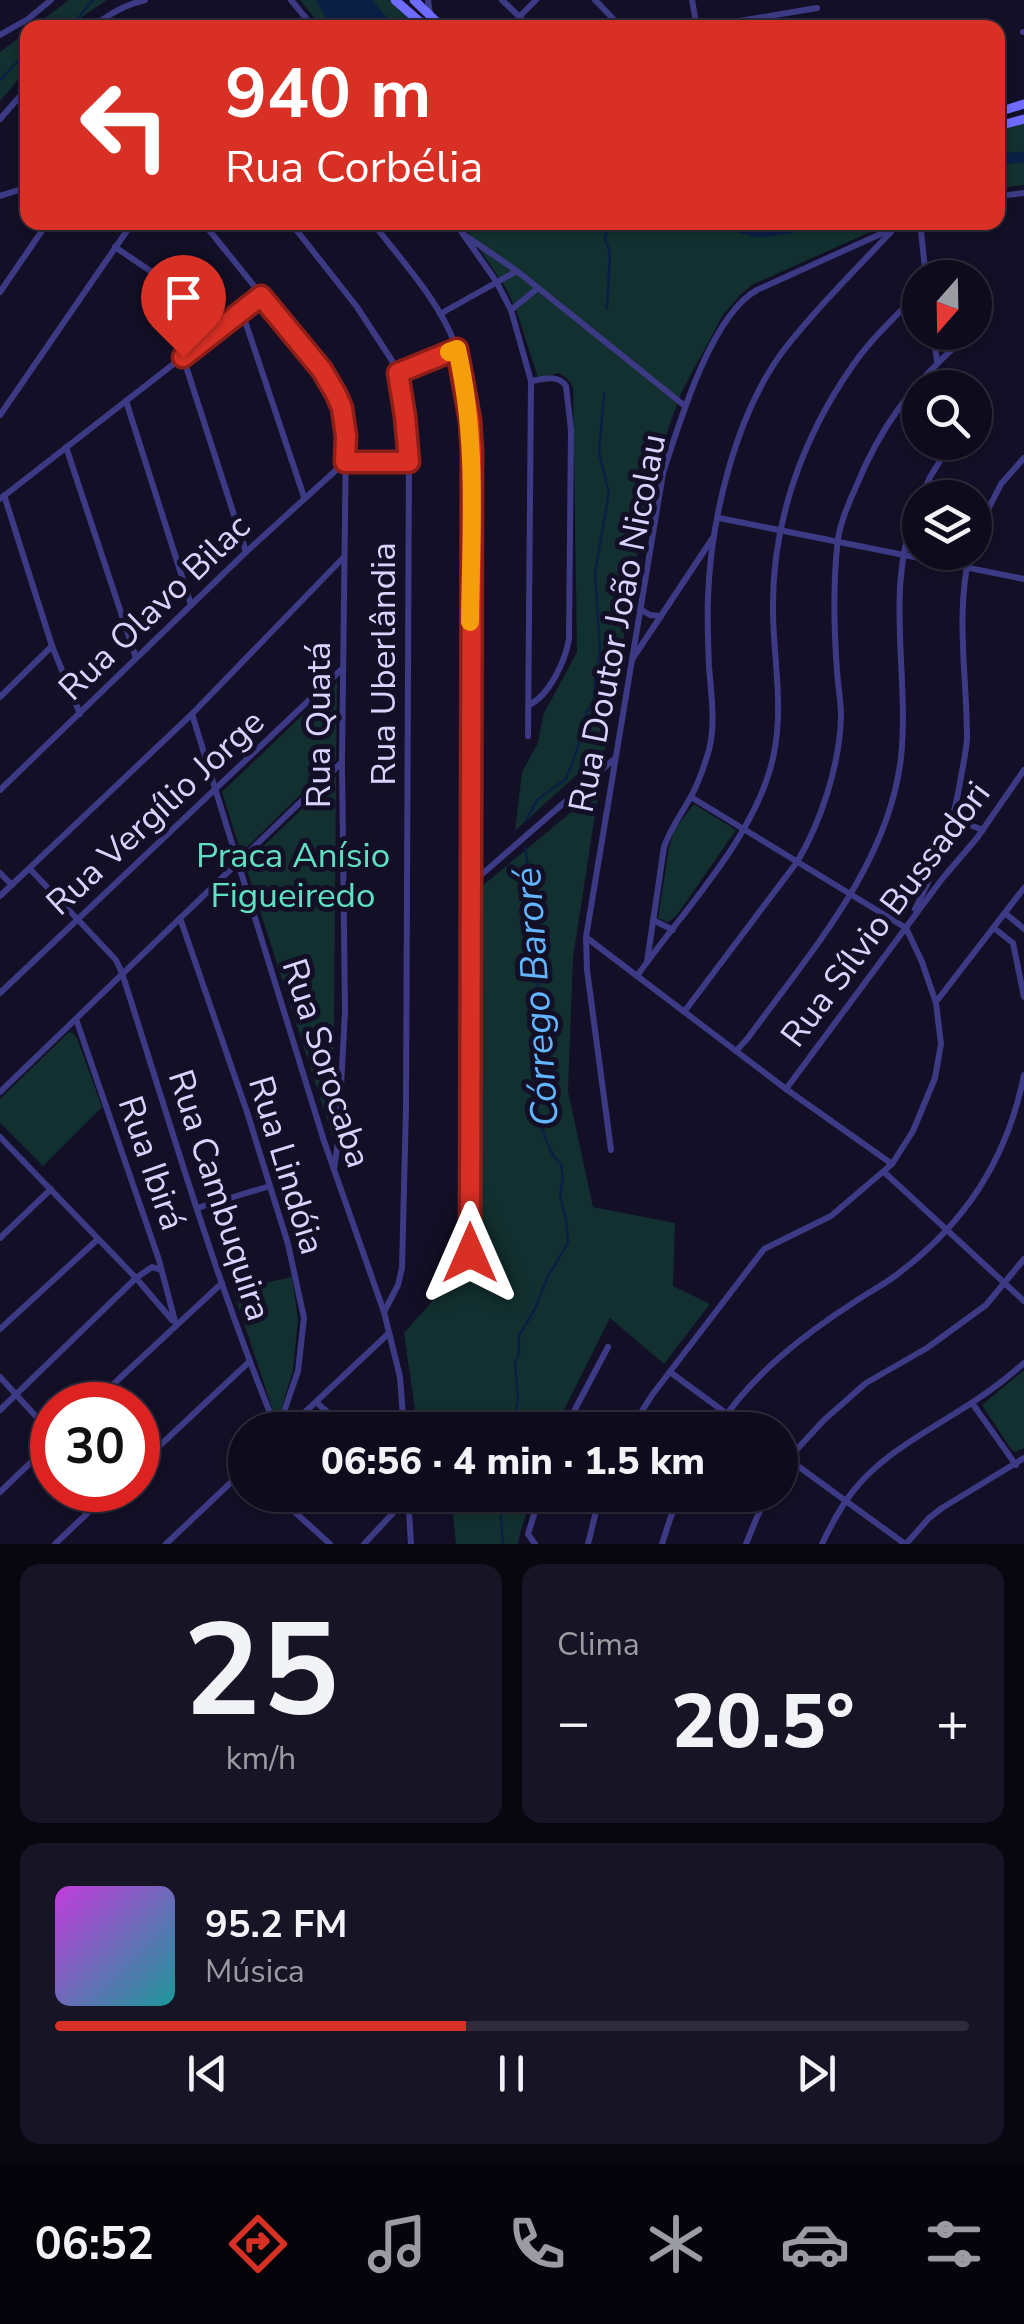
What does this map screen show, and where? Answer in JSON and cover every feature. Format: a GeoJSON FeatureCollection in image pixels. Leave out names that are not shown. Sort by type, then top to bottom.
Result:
{"type":"FeatureCollection","features":[{"type":"Feature","properties":{"kind":"main road"},"geometry":{"type":"LineString","coordinates":[[396,0],[418,20]]}},
{"type":"Feature","properties":{"kind":"main road"},"geometry":{"type":"LineString","coordinates":[[414,0],[434,20]]}},
{"type":"Feature","properties":{"kind":"street"},"geometry":{"type":"LineString","coordinates":[[28,20],[52,0]]}},
{"type":"Feature","properties":{"kind":"street"},"geometry":{"type":"LineString","coordinates":[[101,20],[145,0]]}},
{"type":"Feature","properties":{"kind":"street"},"geometry":{"type":"LineString","coordinates":[[291,0],[307,20]]}},
{"type":"Feature","properties":{"kind":"street"},"geometry":{"type":"LineString","coordinates":[[428,0],[430,16]]}},
{"type":"Feature","properties":{"kind":"street"},"geometry":{"type":"LineString","coordinates":[[502,0],[522,20]]}},
{"type":"Feature","properties":{"kind":"street"},"geometry":{"type":"LineString","coordinates":[[519,17],[536,0]]}},
{"type":"Feature","properties":{"kind":"street"},"geometry":{"type":"LineString","coordinates":[[595,0],[614,20]]}},
{"type":"Feature","properties":{"kind":"street"},"geometry":{"type":"LineString","coordinates":[[745,20],[817,8]]}},
{"type":"Feature","properties":{"kind":"street"},"geometry":{"type":"LineString","coordinates":[[0,119],[20,96]]}},
{"type":"Feature","properties":{"kind":"street"},"geometry":{"type":"LineString","coordinates":[[0,292],[43,230]]}},
{"type":"Feature","properties":{"kind":"street"},"geometry":{"type":"LineString","coordinates":[[0,415],[127,230]]}},
{"type":"Feature","properties":{"kind":"street","name":"Rua Quatá"},"geometry":{"type":"LineString","coordinates":[[209,230],[322,370],[342,408],[346,436],[344,1012],[334,1168]]}},
{"type":"Feature","properties":{"kind":"street"},"geometry":{"type":"LineString","coordinates":[[296,230],[357,306],[398,373],[457,349]]}},
{"type":"Feature","properties":{"kind":"street"},"geometry":{"type":"LineString","coordinates":[[378,230],[440,314],[457,349],[470,420],[470,1253]]}},
{"type":"Feature","properties":{"kind":"street"},"geometry":{"type":"LineString","coordinates":[[460,230],[511,310],[531,381],[528,736]]}},
{"type":"Feature","properties":{"kind":"street","name":"Rua Doutor João Nicolau"},"geometry":{"type":"LineString","coordinates":[[611,1150],[586,937],[663,473],[685,406],[726,322],[749,294],[887,230]]}},
{"type":"Feature","properties":{"kind":"street"},"geometry":{"type":"LineString","coordinates":[[646,962],[664,847],[691,797],[710,747],[714,712],[708,576],[736,447],[781,354],[892,230]]}},
{"type":"Feature","properties":{"kind":"street"},"geometry":{"type":"LineString","coordinates":[[921,230],[924,260]]}},
{"type":"Feature","properties":{"kind":"street"},"geometry":{"type":"LineString","coordinates":[[463,234],[516,270],[685,406]]}},
{"type":"Feature","properties":{"kind":"street"},"geometry":{"type":"LineString","coordinates":[[115,248],[227,323]]}},
{"type":"Feature","properties":{"kind":"street"},"geometry":{"type":"LineString","coordinates":[[440,314],[516,270]]}},
{"type":"Feature","properties":{"kind":"street"},"geometry":{"type":"LineString","coordinates":[[511,310],[538,288]]}},
{"type":"Feature","properties":{"kind":"street"},"geometry":{"type":"LineString","coordinates":[[80,714],[52,646],[2,497],[261,296]]}},
{"type":"Feature","properties":{"kind":"street"},"geometry":{"type":"LineString","coordinates":[[637,976],[744,829],[762,793],[780,720],[773,616],[779,530],[808,443],[832,400],[854,363],[902,311]]}},
{"type":"Feature","properties":{"kind":"street"},"geometry":{"type":"LineString","coordinates":[[242,312],[304,497]]}},
{"type":"Feature","properties":{"kind":"street"},"geometry":{"type":"LineString","coordinates":[[935,350],[937,362]]}},
{"type":"Feature","properties":{"kind":"street"},"geometry":{"type":"LineString","coordinates":[[684,1012],[808,843],[835,767],[841,716],[834,608],[837,543],[869,454],[895,410],[951,350]]}},
{"type":"Feature","properties":{"kind":"street"},"geometry":{"type":"LineString","coordinates":[[183,357],[246,552]]}},
{"type":"Feature","properties":{"kind":"street","name":"Rua Uberlândia"},"geometry":{"type":"LineString","coordinates":[[384,1312],[402,1268],[406,1106],[409,462],[398,373]]}},
{"type":"Feature","properties":{"kind":"street"},"geometry":{"type":"LineString","coordinates":[[529,705],[540,698],[562,664],[569,639],[571,430],[562,380],[531,381]]}},
{"type":"Feature","properties":{"kind":"street"},"geometry":{"type":"LineString","coordinates":[[126,401],[191,605]]}},
{"type":"Feature","properties":{"kind":"street"},"geometry":{"type":"LineString","coordinates":[[66,447],[136,658]]}},
{"type":"Feature","properties":{"kind":"street"},"geometry":{"type":"LineString","coordinates":[[992,502],[1001,484],[1024,458]]}},
{"type":"Feature","properties":{"kind":"street"},"geometry":{"type":"LineString","coordinates":[[345,462],[409,462]]}},
{"type":"Feature","properties":{"kind":"street","name":"Rua Olavo Bilac"},"geometry":{"type":"LineString","coordinates":[[0,790],[345,462]]}},
{"type":"Feature","properties":{"kind":"street"},"geometry":{"type":"LineString","coordinates":[[719,518],[902,556],[898,611],[904,696],[900,762],[892,802],[879,840],[850,895],[736,1051]]}},
{"type":"Feature","properties":{"kind":"street"},"geometry":{"type":"LineString","coordinates":[[632,660],[716,534]]}},
{"type":"Feature","properties":{"kind":"street"},"geometry":{"type":"LineString","coordinates":[[0,896],[192,714],[343,558]]}},
{"type":"Feature","properties":{"kind":"street"},"geometry":{"type":"LineString","coordinates":[[906,928],[954,819],[966,745],[961,622],[966,570]]}},
{"type":"Feature","properties":{"kind":"street"},"geometry":{"type":"LineString","coordinates":[[972,570],[1024,578],[1024,589]]}},
{"type":"Feature","properties":{"kind":"street"},"geometry":{"type":"LineString","coordinates":[[692,571],[708,576]]}},
{"type":"Feature","properties":{"kind":"street"},"geometry":{"type":"LineString","coordinates":[[640,609],[661,616]]}},
{"type":"Feature","properties":{"kind":"street"},"geometry":{"type":"LineString","coordinates":[[0,697],[52,646]]}},
{"type":"Feature","properties":{"kind":"street","name":"Rua Vergílio Jorge"},"geometry":{"type":"LineString","coordinates":[[0,993],[344,667]]}},
{"type":"Feature","properties":{"kind":"street","name":"Rua Sorocaba"},"geometry":{"type":"LineString","coordinates":[[192,714],[324,1141],[384,1312],[400,1377],[403,1412]]}},
{"type":"Feature","properties":{"kind":"street"},"geometry":{"type":"LineString","coordinates":[[471,884],[614,759]]}},
{"type":"Feature","properties":{"kind":"street"},"geometry":{"type":"LineString","coordinates":[[0,1092],[342,762]]}},
{"type":"Feature","properties":{"kind":"street","name":"Rua Sílvio Bussadori"},"geometry":{"type":"LineString","coordinates":[[786,1089],[983,830],[1024,770]]}},
{"type":"Feature","properties":{"kind":"street"},"geometry":{"type":"LineString","coordinates":[[588,779],[611,778]]}},
{"type":"Feature","properties":{"kind":"street"},"geometry":{"type":"LineString","coordinates":[[642,1412],[764,1249],[831,1216],[892,1164],[913,1130],[935,1078],[941,1044],[936,1003],[906,928],[691,797]]}},
{"type":"Feature","properties":{"kind":"street"},"geometry":{"type":"LineString","coordinates":[[954,819],[983,830]]}},
{"type":"Feature","properties":{"kind":"street","name":"Rua Cambuquira"},"geometry":{"type":"LineString","coordinates":[[30,869],[116,960],[122,973],[222,1283],[270,1412]]}},
{"type":"Feature","properties":{"kind":"street"},"geometry":{"type":"LineString","coordinates":[[0,873],[12,885]]}},
{"type":"Feature","properties":{"kind":"street"},"geometry":{"type":"LineString","coordinates":[[933,874],[942,879]]}},
{"type":"Feature","properties":{"kind":"street"},"geometry":{"type":"LineString","coordinates":[[936,1003],[1024,888]]}},
{"type":"Feature","properties":{"kind":"street"},"geometry":{"type":"LineString","coordinates":[[1005,914],[1024,930],[1013,943]]}},
{"type":"Feature","properties":{"kind":"street","name":"Rua Lindóia"},"geometry":{"type":"LineString","coordinates":[[180,918],[288,1244],[304,1318],[298,1372],[284,1412]]}},
{"type":"Feature","properties":{"kind":"street"},"geometry":{"type":"LineString","coordinates":[[653,920],[673,930]]}},
{"type":"Feature","properties":{"kind":"street"},"geometry":{"type":"LineString","coordinates":[[994,928],[1013,943],[1024,997]]}},
{"type":"Feature","properties":{"kind":"street"},"geometry":{"type":"LineString","coordinates":[[586,937],[892,1164]]}},
{"type":"Feature","properties":{"kind":"street","name":"Rua Ibirá"},"geometry":{"type":"LineString","coordinates":[[76,1019],[176,1325]]}},
{"type":"Feature","properties":{"kind":"street"},"geometry":{"type":"LineString","coordinates":[[728,1412],[794,1345],[894,1278],[970,1205],[989,1176],[1014,1116],[1024,1075]]}},
{"type":"Feature","properties":{"kind":"street"},"geometry":{"type":"LineString","coordinates":[[0,1137],[176,1325]]}},
{"type":"Feature","properties":{"kind":"street"},"geometry":{"type":"LineString","coordinates":[[324,1141],[338,1142]]}},
{"type":"Feature","properties":{"kind":"street"},"geometry":{"type":"LineString","coordinates":[[884,1172],[1024,1302]]}},
{"type":"Feature","properties":{"kind":"street"},"geometry":{"type":"LineString","coordinates":[[198,1208],[270,1186]]}},
{"type":"Feature","properties":{"kind":"street"},"geometry":{"type":"LineString","coordinates":[[0,1238],[51,1190]]}},
{"type":"Feature","properties":{"kind":"street"},"geometry":{"type":"LineString","coordinates":[[0,1329],[98,1240]]}},
{"type":"Feature","properties":{"kind":"street"},"geometry":{"type":"LineString","coordinates":[[798,1448],[866,1384],[986,1305],[1024,1260]]}},
{"type":"Feature","properties":{"kind":"street"},"geometry":{"type":"LineString","coordinates":[[0,1410],[136,1278],[152,1267],[161,1270]]}},
{"type":"Feature","properties":{"kind":"street"},"geometry":{"type":"LineString","coordinates":[[115,1382],[222,1283]]}},
{"type":"Feature","properties":{"kind":"street"},"geometry":{"type":"LineString","coordinates":[[305,1412],[389,1333]]}},
{"type":"Feature","properties":{"kind":"street"},"geometry":{"type":"LineString","coordinates":[[574,1412],[608,1347]]}},
{"type":"Feature","properties":{"kind":"street"},"geometry":{"type":"LineString","coordinates":[[160,1445],[249,1362]]}},
{"type":"Feature","properties":{"kind":"street"},"geometry":{"type":"LineString","coordinates":[[822,1544],[846,1500],[879,1464],[972,1403],[1024,1362]]}},
{"type":"Feature","properties":{"kind":"street"},"geometry":{"type":"LineString","coordinates":[[670,1372],[726,1412]]}},
{"type":"Feature","properties":{"kind":"street"},"geometry":{"type":"LineString","coordinates":[[0,1377],[30,1410]]}},
{"type":"Feature","properties":{"kind":"street"},"geometry":{"type":"LineString","coordinates":[[316,1402],[327,1412]]}},
{"type":"Feature","properties":{"kind":"street"},"geometry":{"type":"LineString","coordinates":[[972,1403],[1016,1464]]}},
{"type":"Feature","properties":{"kind":"street"},"geometry":{"type":"LineString","coordinates":[[798,1466],[906,1544],[942,1508],[1024,1458]]}},
{"type":"Feature","properties":{"kind":"street"},"geometry":{"type":"LineString","coordinates":[[0,1492],[30,1463]]}},
{"type":"Feature","properties":{"kind":"street"},"geometry":{"type":"LineString","coordinates":[[167,1544],[228,1485]]}},
{"type":"Feature","properties":{"kind":"street"},"geometry":{"type":"LineString","coordinates":[[55,1544],[89,1512]]}},
{"type":"Feature","properties":{"kind":"street"},"geometry":{"type":"LineString","coordinates":[[295,1512],[330,1544]]}},
{"type":"Feature","properties":{"kind":"street"},"geometry":{"type":"LineString","coordinates":[[364,1544],[393,1512]]}},
{"type":"Feature","properties":{"kind":"street"},"geometry":{"type":"LineString","coordinates":[[409,1512],[412,1544]]}},
{"type":"Feature","properties":{"kind":"street"},"geometry":{"type":"LineString","coordinates":[[535,1512],[528,1534],[535,1544]]}},
{"type":"Feature","properties":{"kind":"street"},"geometry":{"type":"LineString","coordinates":[[588,1544],[596,1512]]}},
{"type":"Feature","properties":{"kind":"street"},"geometry":{"type":"LineString","coordinates":[[662,1544],[673,1512]]}},
{"type":"Feature","properties":{"kind":"street"},"geometry":{"type":"LineString","coordinates":[[746,1544],[758,1512]]}},
{"type":"Feature","properties":{"kind":"green space"},"geometry":{"type":"Polygon","coordinates":[[[69,0],[107,0],[79,20],[42,20],[69,0]]]}},
{"type":"Feature","properties":{"kind":"green space"},"geometry":{"type":"Polygon","coordinates":[[[300,0],[389,0],[415,20],[316,20],[300,0]]]}},
{"type":"Feature","properties":{"kind":"green space"},"geometry":{"type":"Polygon","coordinates":[[[20,37],[20,77],[0,101],[0,52],[20,37]]]}},
{"type":"Feature","properties":{"kind":"green space"},"geometry":{"type":"Polygon","coordinates":[[[1024,121],[1024,185],[1005,187],[1005,126],[1024,121]]]}},
{"type":"Feature","properties":{"kind":"green space"},"geometry":{"type":"Polygon","coordinates":[[[467,230],[874,230],[752,285],[723,315],[681,393],[648,486],[606,748],[515,831],[522,772],[538,743],[543,715],[577,652],[573,387],[559,373],[538,378],[506,288],[467,230]]]}},
{"type":"Feature","properties":{"kind":"green space"},"geometry":{"type":"Polygon","coordinates":[[[337,682],[336,760],[241,853],[222,792],[337,682]]]}},
{"type":"Feature","properties":{"kind":"green space","name":"Praca Anísio Figueiredo"},"geometry":{"type":"Polygon","coordinates":[[[336,776],[333,1138],[245,864],[336,776]]]}},
{"type":"Feature","properties":{"kind":"green space"},"geometry":{"type":"Polygon","coordinates":[[[599,789],[573,958],[568,1091],[593,1207],[675,1223],[673,1286],[710,1304],[664,1364],[610,1318],[563,1412],[415,1412],[404,1333],[471,1258],[481,887],[599,789]]]}},
{"type":"Feature","properties":{"kind":"green space"},"geometry":{"type":"Polygon","coordinates":[[[694,804],[736,830],[677,915],[668,922],[658,918],[669,848],[674,830],[694,804]]]}},
{"type":"Feature","properties":{"kind":"green space"},"geometry":{"type":"Polygon","coordinates":[[[69,1032],[77,1038],[102,1107],[43,1166],[0,1123],[0,1099],[69,1032]]]}},
{"type":"Feature","properties":{"kind":"green space"},"geometry":{"type":"Polygon","coordinates":[[[292,1277],[298,1319],[293,1370],[280,1412],[273,1412],[233,1290],[292,1277]]]}},
{"type":"Feature","properties":{"kind":"green space"},"geometry":{"type":"Polygon","coordinates":[[[1024,1370],[1024,1448],[1015,1452],[982,1405],[1024,1370]]]}},
{"type":"Feature","properties":{"kind":"green space"},"geometry":{"type":"Polygon","coordinates":[[[453,1512],[527,1512],[518,1544],[456,1544],[453,1512]]]}},
{"type":"Feature","properties":{"kind":"water"},"geometry":{"type":"Polygon","coordinates":[[[315,0],[372,0],[389,20],[328,20],[315,0]]]}},
{"type":"Feature","properties":{"kind":"waterway"},"geometry":{"type":"LineString","coordinates":[[74,20],[93,0]]}},
{"type":"Feature","properties":{"kind":"waterway"},"geometry":{"type":"LineString","coordinates":[[0,80],[20,60]]}},
{"type":"Feature","properties":{"kind":"waterway"},"geometry":{"type":"LineString","coordinates":[[1005,158],[1024,157]]}},
{"type":"Feature","properties":{"kind":"waterway","name":"Córrego Baroré"},"geometry":{"type":"LineString","coordinates":[[607,230],[610,253],[607,309]]}},
{"type":"Feature","properties":{"kind":"waterway"},"geometry":{"type":"LineString","coordinates":[[748,230],[781,230]]}},
{"type":"Feature","properties":{"kind":"waterway","name":"Córrego Baroré"},"geometry":{"type":"LineString","coordinates":[[526,820],[537,800],[566,779],[595,697],[600,649],[595,572],[609,493],[599,453],[604,393]]}},
{"type":"Feature","properties":{"kind":"waterway","name":"Córrego Baroré"},"geometry":{"type":"LineString","coordinates":[[516,1412],[519,1336],[568,1243],[560,1195],[561,1164],[547,1142],[536,1099],[540,1052],[534,1001],[541,974],[533,961],[535,916],[526,876],[525,847]]}},
{"type":"Feature","properties":{"kind":"waterway","name":"Córrego Baroré"},"geometry":{"type":"LineString","coordinates":[[500,1512],[503,1544]]}},
{"type":"Feature","properties":{"kind":"slow traffic"},"geometry":{"type":"LineString","coordinates":[[449,352],[457,349],[470,420],[470,622]]}},
{"type":"Feature","properties":{"kind":"route"},"geometry":{"type":"LineString","coordinates":[[183,357],[261,296],[322,370],[336,394],[346,436],[345,462],[409,462],[398,373],[457,349],[472,452],[470,1253]]}}]}
